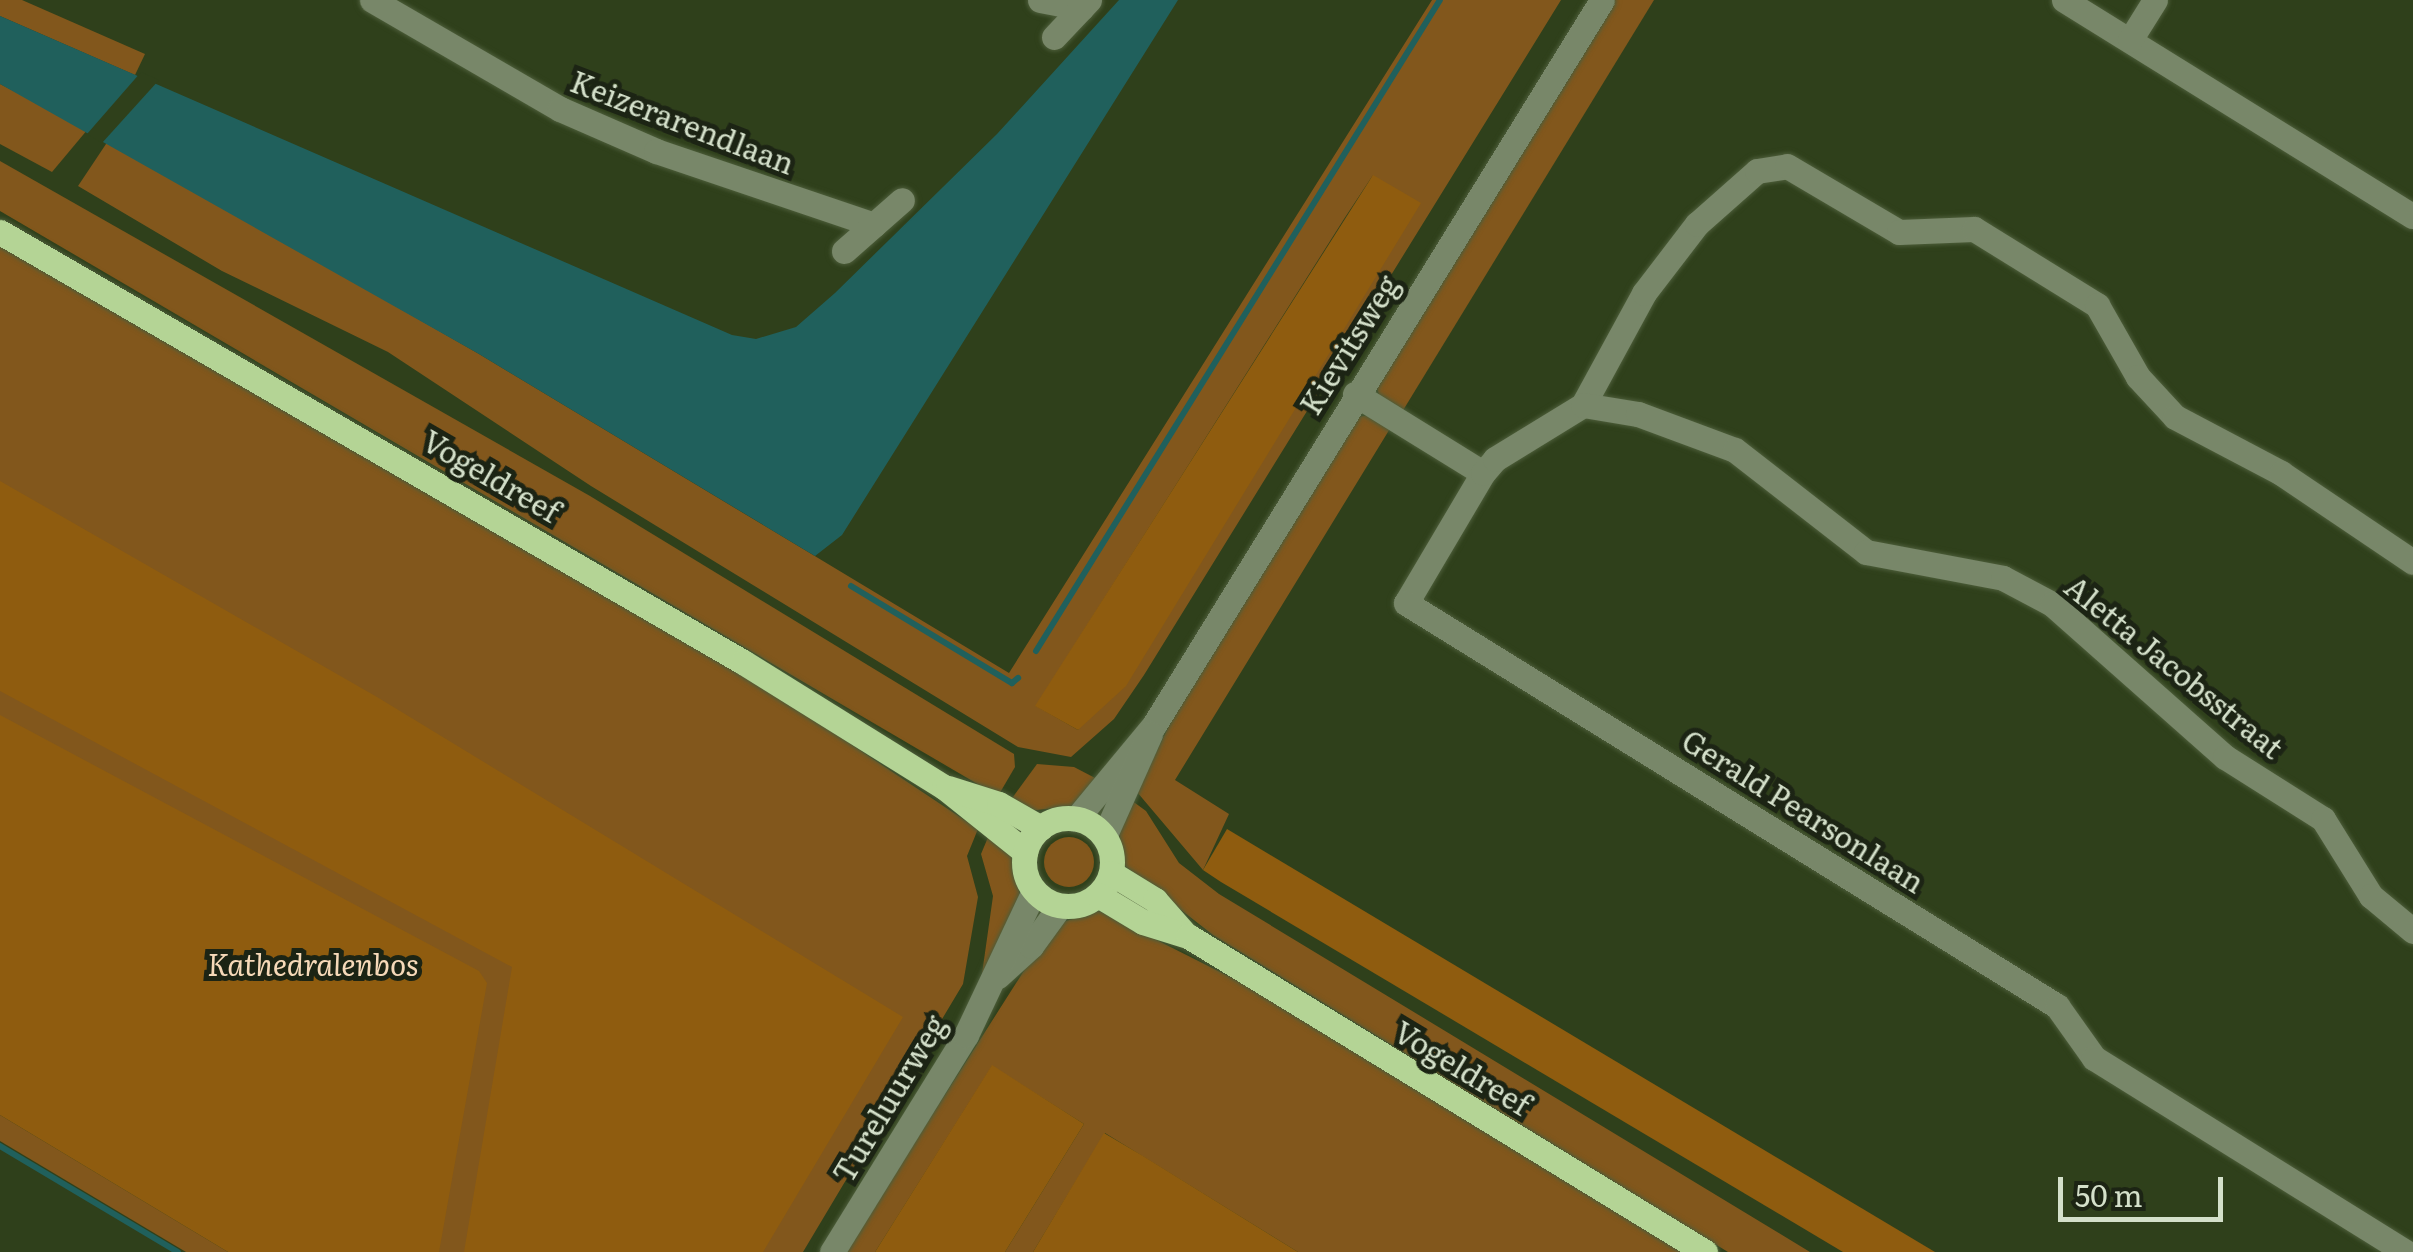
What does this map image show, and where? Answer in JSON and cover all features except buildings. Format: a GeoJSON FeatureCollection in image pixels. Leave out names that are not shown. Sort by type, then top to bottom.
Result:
{"type":"FeatureCollection","features":[{"type":"Feature","properties":{"kind":"main road","name":"Vogeldreef"},"geometry":{"type":"LineString","coordinates":[[0,232],[504,519],[944,787],[1025,852]]}},
{"type":"Feature","properties":{"kind":"main road","name":"Vogeldreef"},"geometry":{"type":"LineString","coordinates":[[944,787],[999,804],[1041,828]]}},
{"type":"Feature","properties":{"kind":"main road"},"geometry":{"type":"LineString","coordinates":[[1076,819],[1104,837],[1104,884],[1060,906],[1034,891],[1025,852],[1041,828],[1076,819]]}},
{"type":"Feature","properties":{"kind":"main road","name":"Vogeldreef"},"geometry":{"type":"LineString","coordinates":[[1104,884],[1143,922],[1188,936],[1705,1252]]}},
{"type":"Feature","properties":{"kind":"street","name":"Keizerarendlaan"},"geometry":{"type":"LineString","coordinates":[[372,0],[560,109],[656,150],[874,225]]}},
{"type":"Feature","properties":{"kind":"street"},"geometry":{"type":"LineString","coordinates":[[1040,0],[1085,4]]}},
{"type":"Feature","properties":{"kind":"street","name":"Kievitsweg"},"geometry":{"type":"LineString","coordinates":[[1104,837],[1154,725],[1355,394],[1602,0]]}},
{"type":"Feature","properties":{"kind":"street"},"geometry":{"type":"LineString","coordinates":[[2064,0],[2413,216]]}},
{"type":"Feature","properties":{"kind":"street"},"geometry":{"type":"LineString","coordinates":[[2130,40],[2154,0]]}},
{"type":"Feature","properties":{"kind":"street"},"geometry":{"type":"LineString","coordinates":[[1054,37],[1085,4]]}},
{"type":"Feature","properties":{"kind":"street"},"geometry":{"type":"LineString","coordinates":[[1355,394],[1483,473],[1494,458],[1582,405],[1644,294],[1697,224],[1758,171],[1787,166],[1899,232],[1974,229],[2096,305],[2138,377],[2175,417],[2281,472],[2413,562]]}},
{"type":"Feature","properties":{"kind":"street"},"geometry":{"type":"LineString","coordinates":[[844,252],[902,200]]}},
{"type":"Feature","properties":{"kind":"street","name":"Aletta Jacobsstraat"},"geometry":{"type":"LineString","coordinates":[[1582,405],[1638,414],[1736,450],[1866,552],[2003,578],[2052,604],[2225,757],[2323,819],[2370,896],[2413,930]]}},
{"type":"Feature","properties":{"kind":"street","name":"Gerald Pearsonlaan"},"geometry":{"type":"LineString","coordinates":[[1483,473],[1406,603],[2057,1006],[2094,1058],[2406,1252]]}},
{"type":"Feature","properties":{"kind":"street","name":"Kievitsweg"},"geometry":{"type":"LineString","coordinates":[[1076,819],[1154,725]]}},
{"type":"Feature","properties":{"kind":"street","name":"Tureluurweg"},"geometry":{"type":"LineString","coordinates":[[832,1252],[998,976],[1010,934],[1034,891]]}},
{"type":"Feature","properties":{"kind":"street","name":"Tureluurweg"},"geometry":{"type":"LineString","coordinates":[[998,976],[1031,946],[1060,906]]}},
{"type":"Feature","properties":{"kind":"green space"},"geometry":{"type":"Polygon","coordinates":[[[0,0],[22,0],[145,54],[135,75],[0,16],[0,0]]]}},
{"type":"Feature","properties":{"kind":"green space"},"geometry":{"type":"Polygon","coordinates":[[[1432,0],[1561,0],[1144,675],[1114,719],[1071,757],[1018,747],[591,486],[388,352],[222,271],[78,186],[108,141],[479,354],[1009,673],[1432,0]],[[1373,175],[1036,706],[1078,730],[1373,175]]]}},
{"type":"Feature","properties":{"kind":"green space"},"geometry":{"type":"Polygon","coordinates":[[[1613,0],[1654,0],[1402,412],[1380,399],[1375,380],[1613,0]]]}},
{"type":"Feature","properties":{"kind":"green space"},"geometry":{"type":"Polygon","coordinates":[[[0,84],[88,129],[52,172],[0,144],[0,84]]]}},
{"type":"Feature","properties":{"kind":"green space"},"geometry":{"type":"Polygon","coordinates":[[[0,161],[590,496],[1014,754],[1015,767],[998,796],[0,211],[0,161]]]}},
{"type":"Feature","properties":{"kind":"green space"},"geometry":{"type":"Polygon","coordinates":[[[1373,175],[1421,203],[1126,686],[1078,730],[1035,706],[1373,175]]]}},
{"type":"Feature","properties":{"kind":"green space","name":"Kathedralenbos"},"geometry":{"type":"Polygon","coordinates":[[[0,243],[777,695],[978,829],[967,856],[978,897],[963,984],[803,1252],[250,1252],[0,1105],[0,243]]]}},
{"type":"Feature","properties":{"kind":"green space"},"geometry":{"type":"Polygon","coordinates":[[[1370,415],[1391,427],[1175,780],[1229,814],[1203,870],[1137,792],[1182,699],[1351,418],[1370,415]]]}},
{"type":"Feature","properties":{"kind":"green space"},"geometry":{"type":"Polygon","coordinates":[[[0,481],[377,697],[903,1017],[763,1252],[464,1252],[512,967],[0,691],[0,481]]]}},
{"type":"Feature","properties":{"kind":"green space"},"geometry":{"type":"Polygon","coordinates":[[[0,715],[479,971],[487,983],[439,1252],[228,1252],[0,1115],[0,715]]]}},
{"type":"Feature","properties":{"kind":"green space"},"geometry":{"type":"Polygon","coordinates":[[[1037,764],[1074,767],[1097,779],[1071,806],[1029,811],[1010,801],[1037,764]]]}},
{"type":"Feature","properties":{"kind":"green space"},"geometry":{"type":"Polygon","coordinates":[[[1131,800],[1146,811],[1179,863],[1219,894],[1810,1252],[1728,1252],[1213,935],[1125,866],[1119,833],[1131,800]]]}},
{"type":"Feature","properties":{"kind":"green space"},"geometry":{"type":"Polygon","coordinates":[[[1227,829],[1935,1252],[1843,1252],[1221,882],[1203,870],[1227,829]]]}},
{"type":"Feature","properties":{"kind":"green space"},"geometry":{"type":"Polygon","coordinates":[[[989,835],[1011,854],[1020,896],[982,974],[993,896],[981,854],[989,835]]]}},
{"type":"Feature","properties":{"kind":"green space"},"geometry":{"type":"Polygon","coordinates":[[[1069,837],[1086,845],[1094,862],[1086,879],[1069,887],[1052,879],[1044,862],[1052,845],[1069,837]]]}},
{"type":"Feature","properties":{"kind":"green space"},"geometry":{"type":"Polygon","coordinates":[[[1099,911],[1246,985],[1684,1252],[1298,1252],[1105,1133],[1033,1252],[1005,1252],[1084,1124],[992,1066],[875,1252],[845,1252],[1053,925],[1099,911]]]}},
{"type":"Feature","properties":{"kind":"green space"},"geometry":{"type":"Polygon","coordinates":[[[992,1065],[1084,1124],[1005,1252],[875,1252],[992,1065]]]}},
{"type":"Feature","properties":{"kind":"green space"},"geometry":{"type":"Polygon","coordinates":[[[0,1115],[228,1252],[186,1252],[0,1141],[0,1115]]]}},
{"type":"Feature","properties":{"kind":"green space"},"geometry":{"type":"Polygon","coordinates":[[[1104,1133],[1143,1156],[1298,1252],[1033,1252],[1104,1133]]]}},
{"type":"Feature","properties":{"kind":"water"},"geometry":{"type":"Polygon","coordinates":[[[1119,0],[1178,0],[842,535],[815,556],[479,354],[0,84],[0,16],[732,335],[756,339],[796,327],[835,293],[997,134],[1119,0]]]}},
{"type":"Feature","properties":{"kind":"pier"},"geometry":{"type":"Polygon","coordinates":[[[141,72],[159,80],[102,143],[87,134],[141,72]]]}},
{"type":"Feature","properties":{"kind":"waterway"},"geometry":{"type":"LineString","coordinates":[[1036,651],[1440,0]]}},
{"type":"Feature","properties":{"kind":"waterway"},"geometry":{"type":"LineString","coordinates":[[851,586],[1012,683],[1018,678]]}},
{"type":"Feature","properties":{"kind":"waterway"},"geometry":{"type":"LineString","coordinates":[[0,1146],[178,1252]]}}]}
